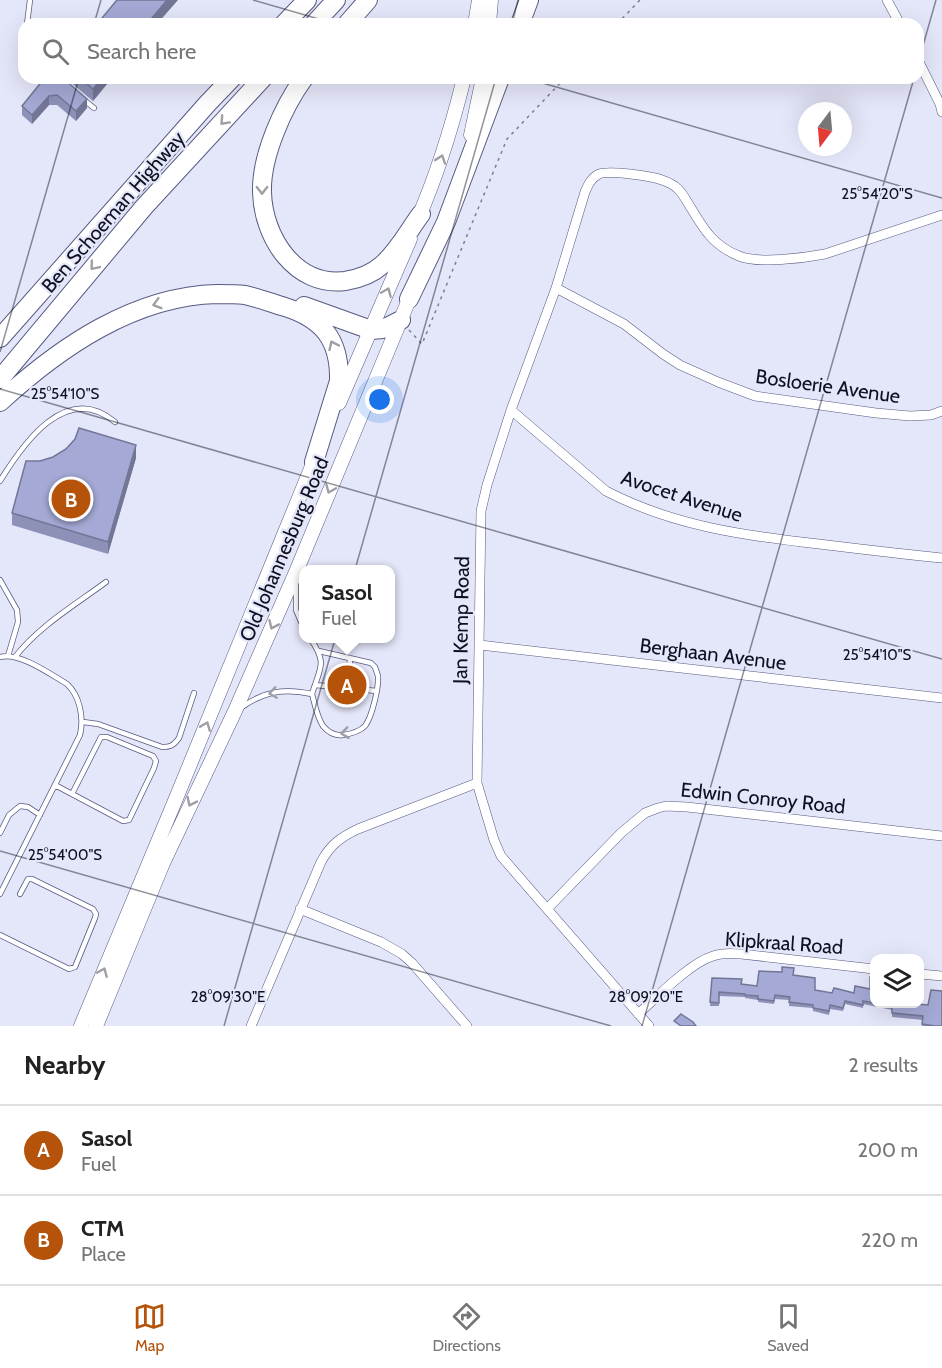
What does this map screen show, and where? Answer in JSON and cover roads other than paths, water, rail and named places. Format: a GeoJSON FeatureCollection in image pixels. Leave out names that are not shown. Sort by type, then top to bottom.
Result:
{"type":"FeatureCollection","features":[{"type":"Feature","properties":{"kind":"highway"},"geometry":{"type":"LineString","coordinates":[[290,18],[307,0]]}},
{"type":"Feature","properties":{"kind":"highway"},"geometry":{"type":"LineString","coordinates":[[320,18],[336,0]]}},
{"type":"Feature","properties":{"kind":"highway"},"geometry":{"type":"LineString","coordinates":[[352,18],[368,0]]}},
{"type":"Feature","properties":{"kind":"highway"},"geometry":{"type":"LineString","coordinates":[[522,18],[530,0]]}},
{"type":"Feature","properties":{"kind":"highway","name":"Ben Schoeman Highway"},"geometry":{"type":"LineString","coordinates":[[0,338],[226,84]]}},
{"type":"Feature","properties":{"kind":"highway","name":"Ben Schoeman Highway"},"geometry":{"type":"LineString","coordinates":[[0,379],[144,207],[257,84]]}},
{"type":"Feature","properties":{"kind":"highway"},"geometry":{"type":"LineString","coordinates":[[300,84],[277,127],[270,145],[262,181],[264,215],[272,236],[284,255],[301,271],[312,277],[336,282],[360,278],[373,272],[391,256],[421,214]]}},
{"type":"Feature","properties":{"kind":"highway"},"geometry":{"type":"LineString","coordinates":[[409,299],[446,222],[498,84]]}},
{"type":"Feature","properties":{"kind":"highway"},"geometry":{"type":"LineString","coordinates":[[244,295],[296,310],[309,317],[326,332],[336,351],[339,381],[314,462]]}},
{"type":"Feature","properties":{"kind":"highway"},"geometry":{"type":"LineString","coordinates":[[0,402],[61,352],[99,329],[149,306],[186,297],[260,295],[286,300],[371,330],[383,329],[401,320]]}},
{"type":"Feature","properties":{"kind":"main road"},"geometry":{"type":"LineString","coordinates":[[476,18],[479,0]]}},
{"type":"Feature","properties":{"kind":"main road"},"geometry":{"type":"LineString","coordinates":[[490,18],[491,0]]}},
{"type":"Feature","properties":{"kind":"main road","name":"Old Johannesburg Road"},"geometry":{"type":"LineString","coordinates":[[81,1026],[314,462],[421,214],[442,156],[463,84]]}},
{"type":"Feature","properties":{"kind":"main road","name":"Old Johannesburg Road"},"geometry":{"type":"LineString","coordinates":[[96,1026],[163,863],[235,711],[296,572],[401,320],[465,152],[482,84]]}},
{"type":"Feature","properties":{"kind":"street"},"geometry":{"type":"LineString","coordinates":[[887,0],[897,18]]}},
{"type":"Feature","properties":{"kind":"street"},"geometry":{"type":"LineString","coordinates":[[924,72],[942,112]]}},
{"type":"Feature","properties":{"kind":"street","name":"Jan Kemp Road"},"geometry":{"type":"LineString","coordinates":[[649,1026],[501,856],[477,783],[482,511],[511,410],[556,288],[585,192],[597,175],[607,172],[658,178],[668,182],[682,193],[708,236],[732,253],[747,258],[811,257],[825,254],[942,215]]}},
{"type":"Feature","properties":{"kind":"street","name":"Bosloerie Avenue"},"geometry":{"type":"LineString","coordinates":[[556,288],[624,324],[680,365],[755,396],[910,416],[931,415],[942,411]]}},
{"type":"Feature","properties":{"kind":"street","name":"Avocet Avenue"},"geometry":{"type":"LineString","coordinates":[[511,410],[606,491],[654,511],[706,527],[755,537],[942,558]]}},
{"type":"Feature","properties":{"kind":"street","name":"Berghaan Avenue"},"geometry":{"type":"LineString","coordinates":[[480,645],[942,698]]}},
{"type":"Feature","properties":{"kind":"street"},"geometry":{"type":"LineString","coordinates":[[251,1026],[300,909],[324,856],[333,844],[343,836],[477,783]]}},
{"type":"Feature","properties":{"kind":"street","name":"Edwin Conroy Road"},"geometry":{"type":"LineString","coordinates":[[547,909],[645,813],[666,806],[942,836]]}},
{"type":"Feature","properties":{"kind":"street"},"geometry":{"type":"LineString","coordinates":[[300,909],[381,942],[402,954],[467,1026]]}},
{"type":"Feature","properties":{"kind":"street","name":"Klipkraal Road"},"geometry":{"type":"LineString","coordinates":[[638,1014],[697,963],[714,955],[741,954],[870,969]]}},
{"type":"Feature","properties":{"kind":"street"},"geometry":{"type":"LineString","coordinates":[[924,974],[942,976]]}},
{"type":"Feature","properties":{"kind":"lane"},"geometry":{"type":"LineString","coordinates":[[28,18],[30,0]]}},
{"type":"Feature","properties":{"kind":"lane"},"geometry":{"type":"LineString","coordinates":[[76,93],[94,108]]}},
{"type":"Feature","properties":{"kind":"lane"},"geometry":{"type":"LineString","coordinates":[[0,481],[27,442],[47,421],[60,414],[85,410],[96,411],[115,422]]}},
{"type":"Feature","properties":{"kind":"lane"},"geometry":{"type":"LineString","coordinates":[[296,572],[299,616]]}},
{"type":"Feature","properties":{"kind":"lane"},"geometry":{"type":"LineString","coordinates":[[0,580],[17,610],[18,622],[8,656]]}},
{"type":"Feature","properties":{"kind":"lane"},"geometry":{"type":"LineString","coordinates":[[15,657],[37,633],[106,582]]}},
{"type":"Feature","properties":{"kind":"lane"},"geometry":{"type":"LineString","coordinates":[[313,643],[322,659],[312,694],[323,726],[330,733],[337,735],[346,735],[359,730],[366,725],[377,691],[378,676],[375,667],[370,663],[319,651]]}},
{"type":"Feature","properties":{"kind":"lane"},"geometry":{"type":"LineString","coordinates":[[0,657],[15,657],[72,688],[83,722],[80,735],[0,894]]}},
{"type":"Feature","properties":{"kind":"lane"},"geometry":{"type":"LineString","coordinates":[[348,688],[350,658]]}},
{"type":"Feature","properties":{"kind":"lane"},"geometry":{"type":"LineString","coordinates":[[315,685],[377,691]]}},
{"type":"Feature","properties":{"kind":"lane"},"geometry":{"type":"LineString","coordinates":[[83,722],[98,724],[162,747],[170,747],[176,744],[179,738],[194,693]]}},
{"type":"Feature","properties":{"kind":"lane"},"geometry":{"type":"LineString","coordinates":[[235,711],[266,693],[312,694]]}},
{"type":"Feature","properties":{"kind":"lane"},"geometry":{"type":"LineString","coordinates":[[55,785],[72,794],[123,820],[129,820],[156,761],[153,756],[107,737],[101,737],[72,794]]}},
{"type":"Feature","properties":{"kind":"lane"},"geometry":{"type":"LineString","coordinates":[[0,833],[9,815],[20,806],[27,807],[40,815]]}},
{"type":"Feature","properties":{"kind":"lane"},"geometry":{"type":"LineString","coordinates":[[0,935],[69,969],[75,967],[95,918],[96,914],[93,909],[32,879],[28,879],[20,894]]}},
{"type":"Feature","properties":{"kind":"place","name":"CTM"},"geometry":{"type":"Point","coordinates":[71,499]}},
{"type":"Feature","properties":{"kind":"place","name":"Sasol"},"geometry":{"type":"Point","coordinates":[347,685]}}]}
